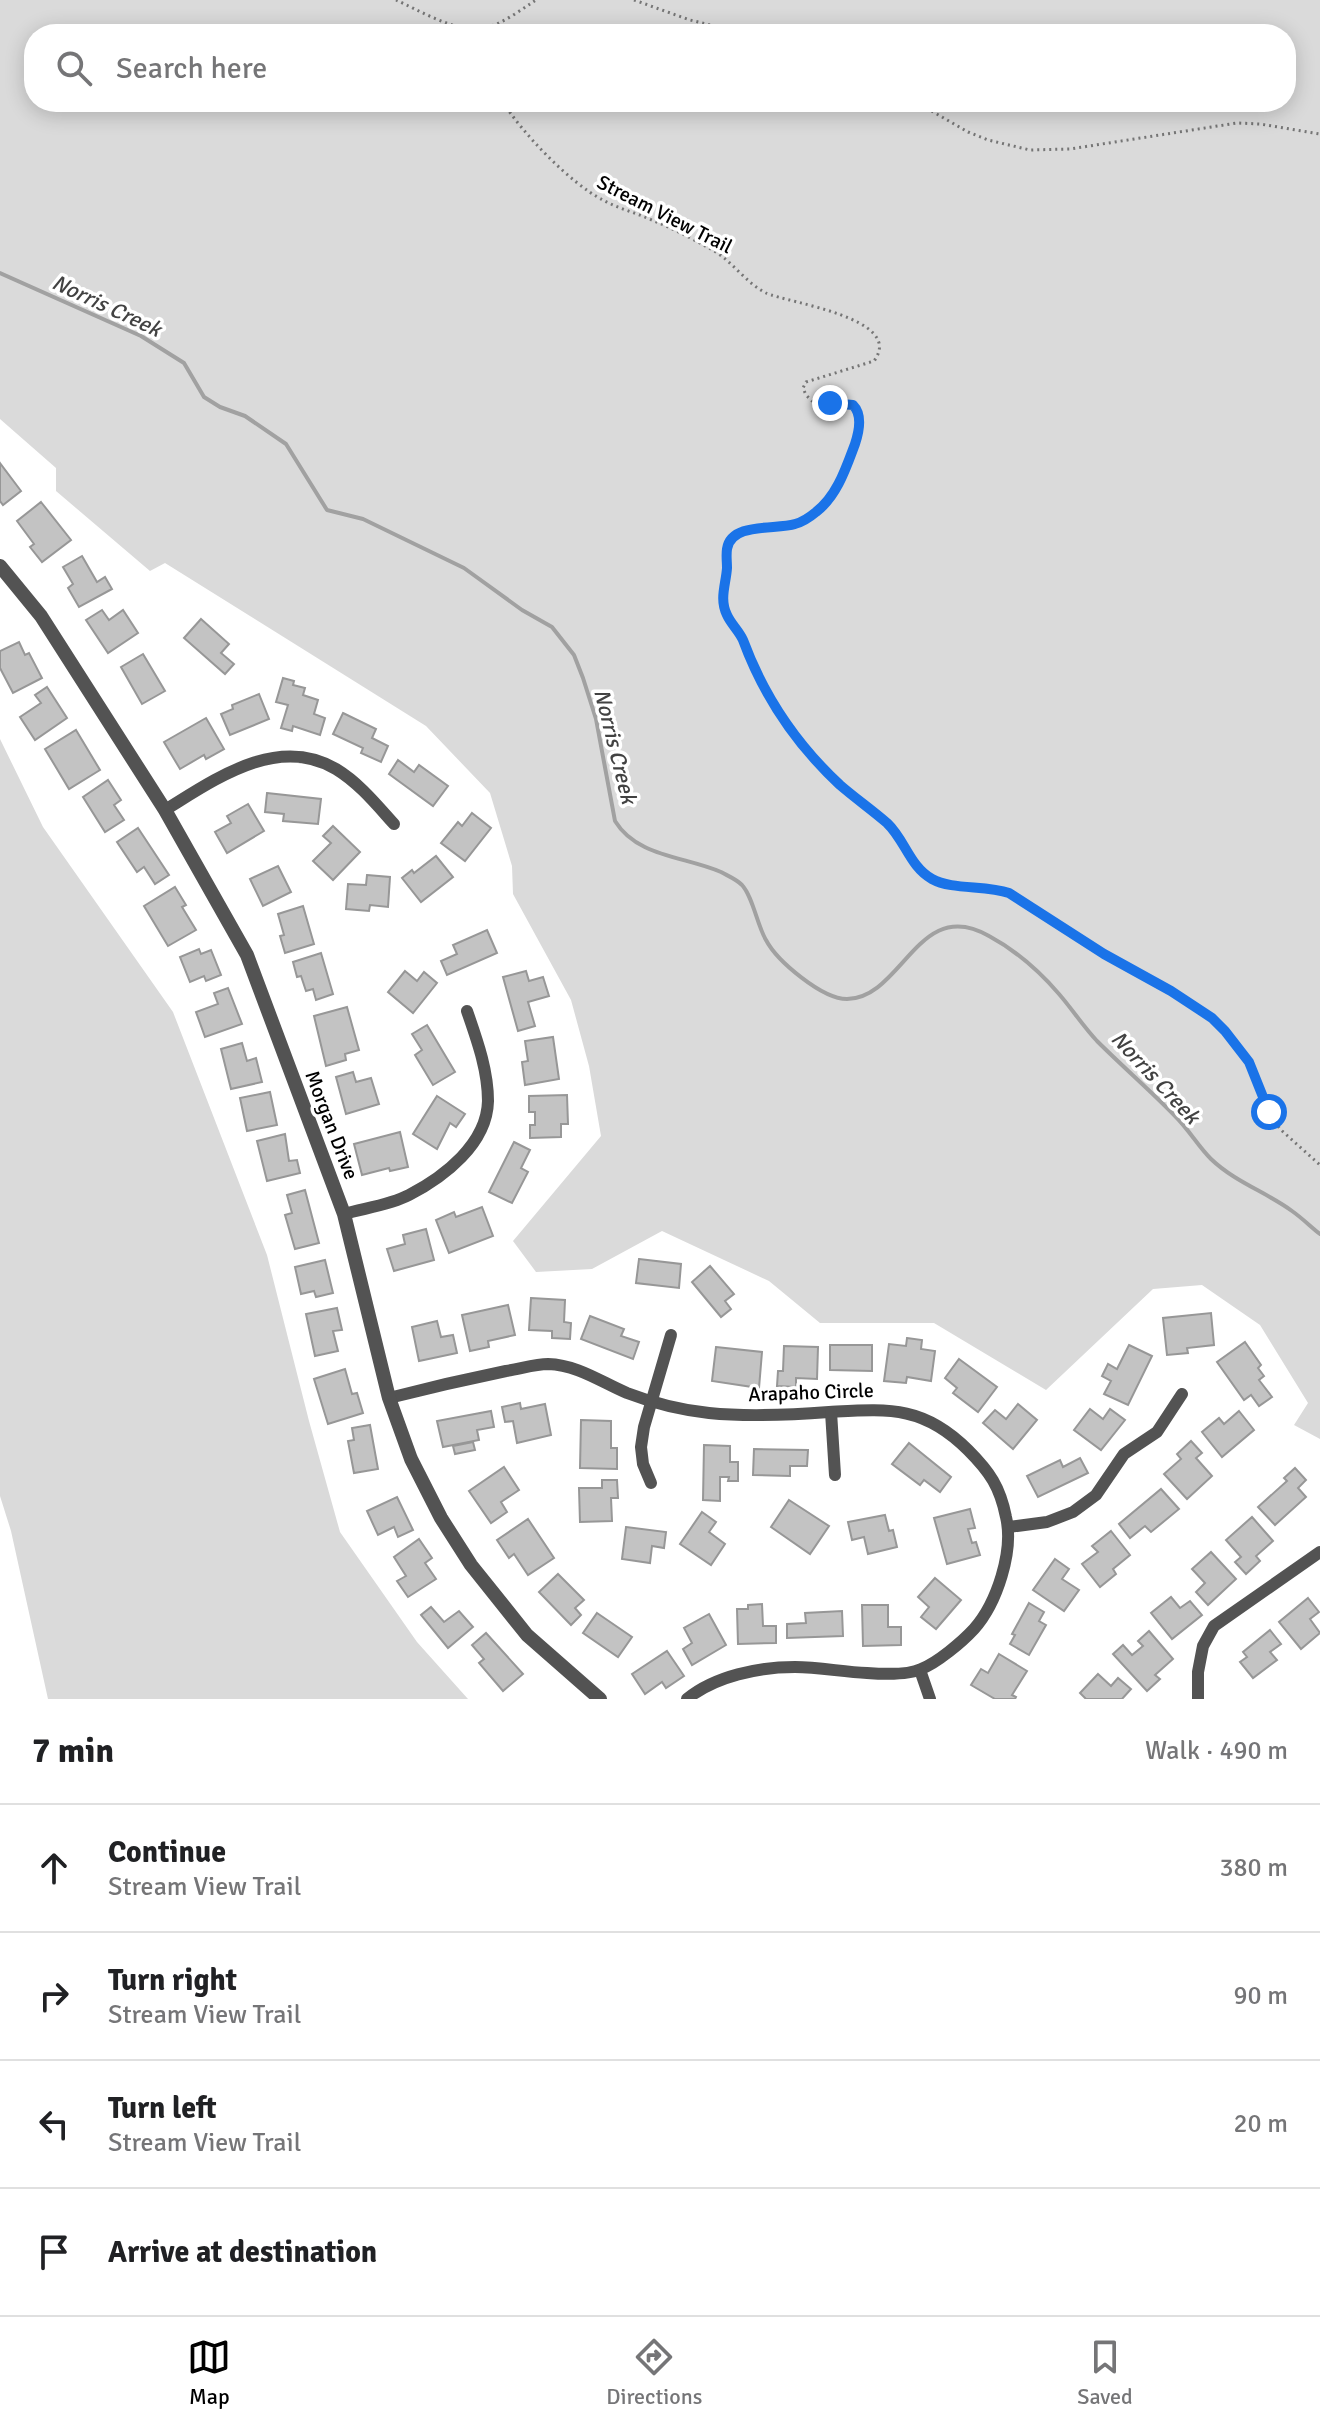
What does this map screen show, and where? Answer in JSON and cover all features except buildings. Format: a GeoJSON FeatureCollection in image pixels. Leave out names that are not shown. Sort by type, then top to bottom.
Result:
{"type":"FeatureCollection","features":[{"type":"Feature","properties":{"kind":"street","name":"Morgan Drive"},"geometry":{"type":"LineString","coordinates":[[0,566],[41,616],[165,810],[247,955],[344,1214],[389,1398],[411,1459],[441,1518],[471,1565],[527,1635],[600,1699]]}},
{"type":"Feature","properties":{"kind":"street"},"geometry":{"type":"LineString","coordinates":[[165,810],[220,777],[256,761],[301,756],[335,768],[366,793],[394,824]]}},
{"type":"Feature","properties":{"kind":"street"},"geometry":{"type":"LineString","coordinates":[[344,1214],[407,1196],[448,1170],[477,1140],[488,1103],[482,1056],[467,1011]]}},
{"type":"Feature","properties":{"kind":"street"},"geometry":{"type":"LineString","coordinates":[[651,1483],[643,1464],[641,1447],[671,1335]]}},
{"type":"Feature","properties":{"kind":"street","name":"Arapaho Circle"},"geometry":{"type":"LineString","coordinates":[[389,1398],[469,1378],[547,1364],[578,1369],[627,1393],[653,1401],[710,1413],[892,1410],[925,1418],[954,1436],[989,1471],[1002,1497],[1009,1527],[1004,1566],[993,1600],[974,1629],[951,1649],[920,1670],[880,1674],[797,1667],[766,1669],[729,1677],[687,1699]]}},
{"type":"Feature","properties":{"kind":"street"},"geometry":{"type":"LineString","coordinates":[[1009,1527],[1047,1522],[1085,1504],[1096,1495],[1124,1454],[1157,1432],[1182,1394]]}},
{"type":"Feature","properties":{"kind":"street"},"geometry":{"type":"LineString","coordinates":[[831,1412],[835,1475]]}},
{"type":"Feature","properties":{"kind":"street"},"geometry":{"type":"LineString","coordinates":[[1198,1699],[1198,1672],[1203,1646],[1214,1626],[1320,1552]]}},
{"type":"Feature","properties":{"kind":"street"},"geometry":{"type":"LineString","coordinates":[[920,1670],[930,1699]]}},
{"type":"Feature","properties":{"kind":"path"},"geometry":{"type":"LineString","coordinates":[[396,0],[453,24]]}},
{"type":"Feature","properties":{"kind":"path"},"geometry":{"type":"LineString","coordinates":[[497,24],[536,0]]}},
{"type":"Feature","properties":{"kind":"path"},"geometry":{"type":"LineString","coordinates":[[634,0],[706,24]]}},
{"type":"Feature","properties":{"kind":"path","name":"Stream View Trail"},"geometry":{"type":"LineString","coordinates":[[511,112],[533,141],[591,194],[671,228],[716,252],[766,293],[848,318],[877,337],[880,354],[874,361],[806,382],[803,388],[812,401],[848,403],[859,415],[857,439],[827,502],[798,524],[735,535],[726,551],[725,611],[741,635],[760,683],[793,734],[841,786],[888,824],[920,871],[930,878],[938,882],[994,888],[1009,893],[1212,1018],[1249,1062],[1269,1112],[1280,1129],[1320,1165]]}},
{"type":"Feature","properties":{"kind":"path"},"geometry":{"type":"LineString","coordinates":[[933,112],[988,140],[1030,150],[1070,149],[1237,123],[1320,134]]}},
{"type":"Feature","properties":{"kind":"shaded area"},"geometry":{"type":"Polygon","coordinates":[[[0,0],[1320,0],[1320,1439],[1294,1425],[1308,1403],[1260,1325],[1202,1285],[1153,1289],[1046,1390],[934,1323],[820,1323],[769,1281],[662,1231],[592,1269],[536,1272],[513,1241],[601,1136],[589,1066],[571,1000],[513,894],[512,866],[490,793],[426,726],[165,563],[150,571],[56,491],[56,468],[0,419],[0,0]]]}},
{"type":"Feature","properties":{"kind":"shaded area"},"geometry":{"type":"Polygon","coordinates":[[[0,739],[43,827],[173,1012],[267,1255],[340,1532],[417,1642],[468,1699],[48,1699],[11,1531],[0,1496],[0,739]]]}},
{"type":"Feature","properties":{"kind":"waterway","name":"Norris Creek"},"geometry":{"type":"LineString","coordinates":[[0,273],[141,336],[184,363],[204,397],[245,416],[286,444],[327,510],[363,519],[464,568],[522,610],[552,627],[574,655],[583,678],[596,719],[615,821],[624,833],[648,849],[721,872],[740,883],[772,949],[813,986],[847,999],[866,994],[883,983],[928,938],[945,928],[965,927],[989,936],[1018,955],[1044,978],[1097,1041],[1176,1117],[1211,1159],[1292,1211],[1320,1234]]}},
{"type":"Feature","properties":{"kind":"route"},"geometry":{"type":"LineString","coordinates":[[830,403],[853,405],[859,415],[859,426],[842,475],[827,502],[798,524],[735,535],[726,551],[725,611],[741,635],[768,697],[793,734],[831,776],[896,833],[920,871],[938,882],[994,888],[1009,893],[1104,954],[1191,1003],[1212,1018],[1240,1049],[1259,1083],[1269,1112]]}}]}
